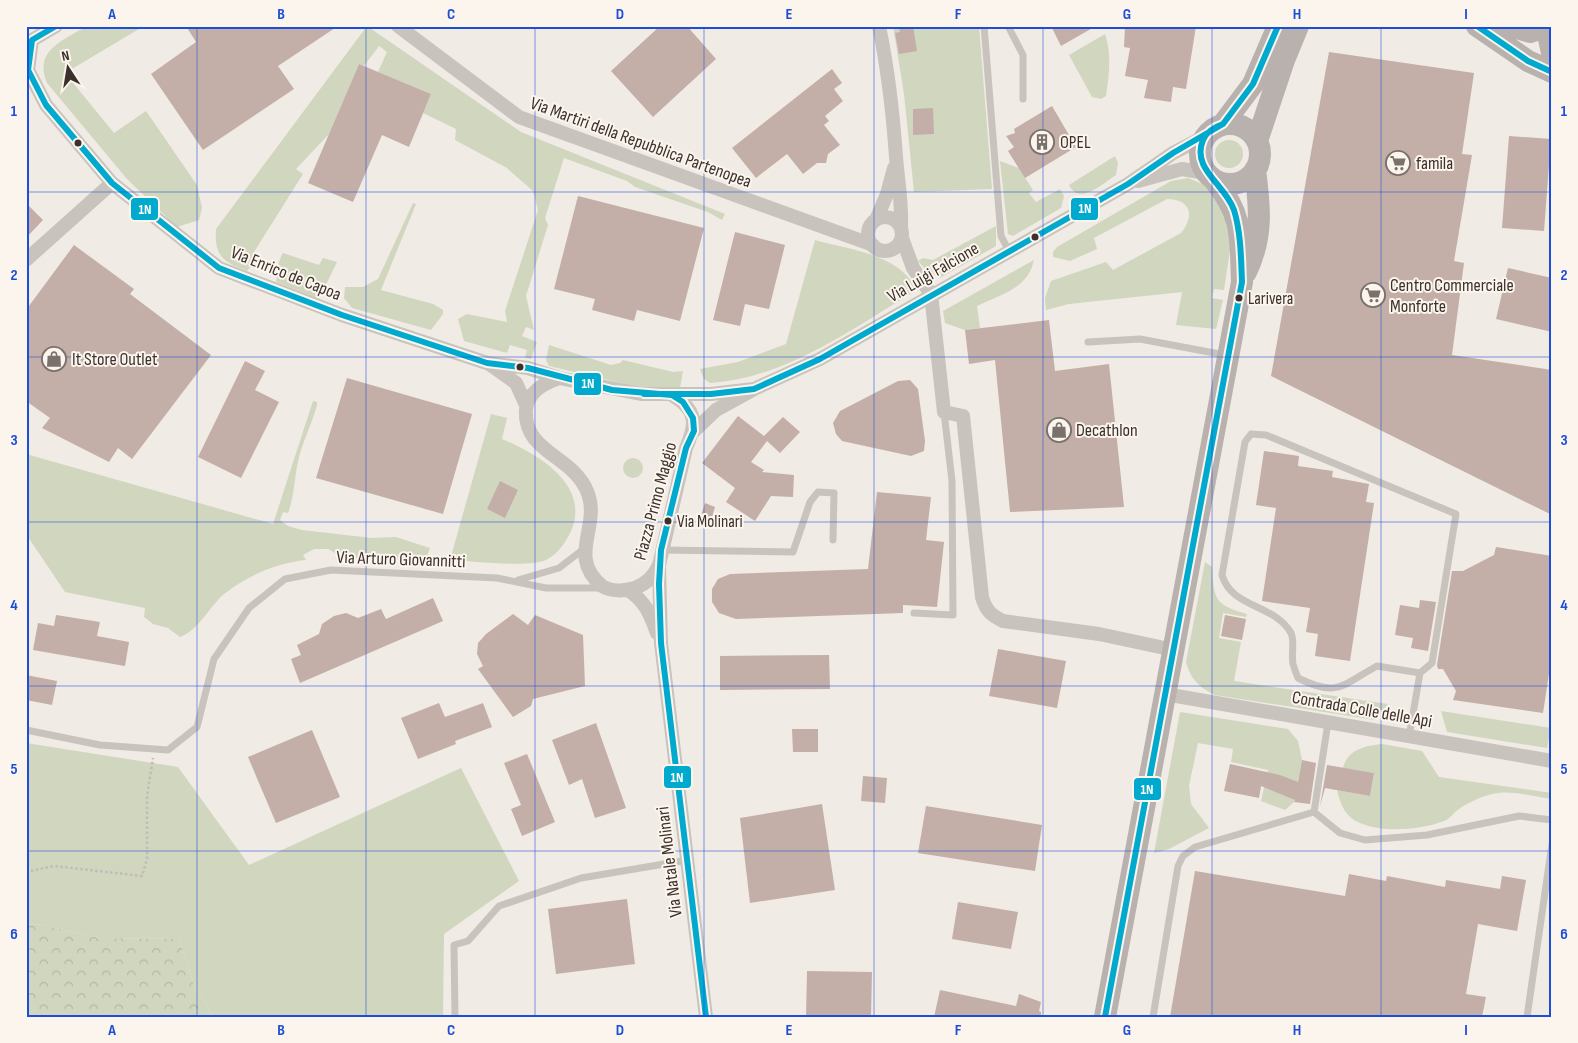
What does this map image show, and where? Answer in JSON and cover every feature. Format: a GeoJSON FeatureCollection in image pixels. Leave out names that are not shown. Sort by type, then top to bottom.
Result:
{"type":"FeatureCollection","features":[{"type":"Feature","properties":{"kind":"main road"},"geometry":{"type":"LineString","coordinates":[[1223,124],[1253,84],[1278,26]]}},
{"type":"Feature","properties":{"kind":"main road"},"geometry":{"type":"LineString","coordinates":[[1211,177],[1226,184],[1237,183],[1248,178],[1255,170],[1259,161],[1258,141],[1284,60],[1298,26]]}},
{"type":"Feature","properties":{"kind":"main road"},"geometry":{"type":"LineString","coordinates":[[1477,26],[1528,61],[1552,72]]}},
{"type":"Feature","properties":{"kind":"main road"},"geometry":{"type":"LineString","coordinates":[[1510,26],[1530,32],[1550,26],[1549,39],[1552,53]]}},
{"type":"Feature","properties":{"kind":"main road"},"geometry":{"type":"LineString","coordinates":[[1105,1017],[1242,282],[1240,230],[1230,199],[1211,177],[1199,155],[1204,137],[1212,128],[1223,124],[1243,126],[1258,141]]}},
{"type":"Feature","properties":{"kind":"main road"},"geometry":{"type":"LineString","coordinates":[[1242,282],[1255,253],[1259,219],[1255,170]]}},
{"type":"Feature","properties":{"kind":"street","name":"Via Enrico de Capoa"},"geometry":{"type":"LineString","coordinates":[[56,26],[32,40],[28,70],[46,105],[112,183],[218,268],[342,315],[487,363],[528,368],[559,378]]}},
{"type":"Feature","properties":{"kind":"street","name":"Via Martiri della Repubblica Partenopea"},"geometry":{"type":"LineString","coordinates":[[398,26],[519,117],[837,231],[879,248],[913,268]]}},
{"type":"Feature","properties":{"kind":"street"},"geometry":{"type":"LineString","coordinates":[[879,26],[895,123],[896,158],[902,202],[901,232],[895,247],[879,248],[869,235],[887,194],[896,158]]}},
{"type":"Feature","properties":{"kind":"street","name":"Via Luigi Falcione"},"geometry":{"type":"LineString","coordinates":[[694,430],[716,410],[754,389],[820,359],[931,294],[1128,184],[1173,153],[1204,137]]}},
{"type":"Feature","properties":{"kind":"street","name":"Via Luigi Falcione"},"geometry":{"type":"LineString","coordinates":[[1128,184],[1182,170],[1211,177]]}},
{"type":"Feature","properties":{"kind":"street"},"geometry":{"type":"LineString","coordinates":[[26,260],[112,183]]}},
{"type":"Feature","properties":{"kind":"street"},"geometry":{"type":"LineString","coordinates":[[837,231],[887,217],[892,219],[901,232],[913,268],[931,294],[944,412],[963,416],[982,598],[985,608],[993,616],[1003,621],[1099,634],[1174,650]]}},
{"type":"Feature","properties":{"kind":"street","name":"Via Enrico de Capoa"},"geometry":{"type":"LineString","coordinates":[[487,363],[516,383],[526,405]]}},
{"type":"Feature","properties":{"kind":"street"},"geometry":{"type":"LineString","coordinates":[[628,590],[605,588],[589,571],[585,548],[592,516],[588,491],[571,466],[547,451],[535,439],[526,421],[526,405],[530,397],[546,383],[559,378],[612,390],[672,395]]}},
{"type":"Feature","properties":{"kind":"street","name":"Via Luigi Falcione"},"geometry":{"type":"LineString","coordinates":[[672,395],[754,389]]}},
{"type":"Feature","properties":{"kind":"street","name":"Piazza Primo Maggio"},"geometry":{"type":"LineString","coordinates":[[628,590],[638,587],[652,577],[659,565],[686,448],[694,430],[690,411],[683,402],[672,395]]}},
{"type":"Feature","properties":{"kind":"street","name":"Via Natale Molinari"},"geometry":{"type":"LineString","coordinates":[[659,565],[660,643],[706,1017]]}},
{"type":"Feature","properties":{"kind":"street","name":"Via Natale Molinari"},"geometry":{"type":"LineString","coordinates":[[628,590],[641,598],[647,606],[660,643]]}},
{"type":"Feature","properties":{"kind":"street","name":"Contrada Colle delle Api"},"geometry":{"type":"LineString","coordinates":[[1165,694],[1552,761]]}},
{"type":"Feature","properties":{"kind":"lane"},"geometry":{"type":"LineString","coordinates":[[984,26],[1001,236],[1009,251]]}},
{"type":"Feature","properties":{"kind":"lane"},"geometry":{"type":"LineString","coordinates":[[1008,26],[1024,55],[1023,99]]}},
{"type":"Feature","properties":{"kind":"lane"},"geometry":{"type":"LineString","coordinates":[[1088,342],[1140,339],[1228,356]]}},
{"type":"Feature","properties":{"kind":"lane"},"geometry":{"type":"LineString","coordinates":[[914,613],[953,615],[952,481],[944,412]]}},
{"type":"Feature","properties":{"kind":"lane"},"geometry":{"type":"LineString","coordinates":[[1409,737],[1420,674],[1432,663],[1456,514],[1266,435],[1251,434],[1245,442],[1222,575],[1224,585],[1232,594],[1281,621],[1292,634],[1293,662],[1298,678],[1318,688],[1339,688],[1377,666],[1420,674]]}},
{"type":"Feature","properties":{"kind":"lane"},"geometry":{"type":"LineString","coordinates":[[662,550],[793,552],[810,502],[818,492],[834,493],[833,540]]}},
{"type":"Feature","properties":{"kind":"lane","name":"Via Arturo Giovannitti"},"geometry":{"type":"LineString","coordinates":[[515,581],[560,568],[585,548]]}},
{"type":"Feature","properties":{"kind":"lane","name":"Via Arturo Giovannitti"},"geometry":{"type":"LineString","coordinates":[[26,730],[100,745],[168,750],[197,727],[214,659],[248,608],[285,579],[331,570],[515,581],[546,588],[605,588]]}},
{"type":"Feature","properties":{"kind":"lane"},"geometry":{"type":"LineString","coordinates":[[1314,812],[1328,723]]}},
{"type":"Feature","properties":{"kind":"lane"},"geometry":{"type":"LineString","coordinates":[[1314,812],[1340,833],[1366,840],[1427,835],[1519,816],[1552,820]]}},
{"type":"Feature","properties":{"kind":"lane"},"geometry":{"type":"LineString","coordinates":[[1153,1017],[1178,866],[1183,856],[1195,847],[1314,812]]}},
{"type":"Feature","properties":{"kind":"lane"},"geometry":{"type":"LineString","coordinates":[[1527,1017],[1552,844]]}},
{"type":"Feature","properties":{"kind":"lane"},"geometry":{"type":"LineString","coordinates":[[454,1017],[454,945],[468,941],[499,906],[581,878],[688,860]]}},
{"type":"Feature","properties":{"kind":"path"},"geometry":{"type":"LineString","coordinates":[[26,872],[54,866],[142,876],[147,859],[147,796],[155,750]]}},
{"type":"Feature","properties":{"kind":"green space"},"geometry":{"type":"Polygon","coordinates":[[[87,26],[144,26],[65,73],[114,133],[146,111],[197,185],[202,208],[199,220],[177,227],[127,179],[47,83],[44,62],[47,54],[61,41],[87,26]]]}},
{"type":"Feature","properties":{"kind":"green space"},"geometry":{"type":"Polygon","coordinates":[[[367,26],[521,132],[725,214],[722,220],[708,212],[635,187],[627,181],[564,158],[545,218],[548,225],[526,296],[534,330],[526,327],[522,336],[537,342],[531,359],[525,358],[527,350],[510,345],[507,353],[464,341],[458,319],[467,314],[507,322],[505,311],[538,210],[533,191],[507,168],[455,140],[456,129],[423,113],[431,94],[378,72],[387,52],[379,46],[364,66],[359,64],[329,134],[296,169],[303,174],[254,252],[260,256],[247,271],[232,265],[219,252],[216,229],[367,26]]]}},
{"type":"Feature","properties":{"kind":"green space"},"geometry":{"type":"Polygon","coordinates":[[[893,26],[979,26],[992,189],[914,192],[904,94],[893,26]]]}},
{"type":"Feature","properties":{"kind":"green space"},"geometry":{"type":"Polygon","coordinates":[[[1105,34],[1109,50],[1109,73],[1106,96],[1101,99],[1092,97],[1069,55],[1105,34]]]}},
{"type":"Feature","properties":{"kind":"green space"},"geometry":{"type":"Polygon","coordinates":[[[1229,140],[1239,144],[1243,154],[1239,164],[1229,168],[1219,164],[1215,154],[1219,144],[1229,140]]]}},
{"type":"Feature","properties":{"kind":"green space"},"geometry":{"type":"Polygon","coordinates":[[[1115,156],[1118,163],[1116,175],[1091,191],[1079,194],[1073,191],[1069,185],[1115,156]]]}},
{"type":"Feature","properties":{"kind":"green space"},"geometry":{"type":"Polygon","coordinates":[[[1000,161],[1019,168],[1033,190],[1029,193],[1036,202],[1060,189],[1064,196],[1061,208],[1013,236],[1008,234],[1000,161]]]}},
{"type":"Feature","properties":{"kind":"green space"},"geometry":{"type":"Polygon","coordinates":[[[1188,178],[1212,188],[1222,201],[1231,244],[1224,290],[1214,289],[1212,298],[1223,300],[1216,329],[1176,325],[1182,292],[1069,304],[1046,310],[1045,298],[1051,281],[1106,262],[1113,270],[1181,233],[1188,221],[1188,210],[1186,205],[1181,202],[1167,199],[1094,238],[1097,249],[1070,261],[1053,257],[1053,252],[1057,247],[1171,181],[1188,178]]]}},
{"type":"Feature","properties":{"kind":"green space"},"geometry":{"type":"Polygon","coordinates":[[[413,203],[416,204],[381,290],[433,304],[443,310],[443,314],[431,330],[352,308],[344,298],[345,287],[363,287],[378,279],[413,203]]]}},
{"type":"Feature","properties":{"kind":"green space"},"geometry":{"type":"Polygon","coordinates":[[[996,226],[996,246],[940,278],[928,272],[918,261],[923,258],[933,260],[996,226]]]}},
{"type":"Feature","properties":{"kind":"green space"},"geometry":{"type":"Polygon","coordinates":[[[815,240],[873,255],[886,261],[899,268],[917,290],[844,335],[818,349],[766,372],[710,383],[704,379],[700,369],[738,362],[786,344],[815,240]]]}},
{"type":"Feature","properties":{"kind":"green space"},"geometry":{"type":"Polygon","coordinates":[[[283,253],[319,265],[323,258],[337,262],[319,299],[276,282],[278,264],[283,253]]]}},
{"type":"Feature","properties":{"kind":"green space"},"geometry":{"type":"Polygon","coordinates":[[[1034,260],[1031,270],[1020,284],[1004,294],[977,306],[980,328],[965,330],[945,323],[943,311],[1034,260]]]}},
{"type":"Feature","properties":{"kind":"green space"},"geometry":{"type":"Polygon","coordinates":[[[549,345],[611,365],[620,363],[623,360],[673,372],[683,371],[680,388],[642,388],[549,366],[546,360],[549,345]]]}},
{"type":"Feature","properties":{"kind":"green space"},"geometry":{"type":"Polygon","coordinates":[[[313,401],[317,402],[317,405],[299,457],[290,506],[288,513],[283,512],[280,520],[288,526],[302,530],[372,538],[396,537],[430,548],[425,561],[344,558],[328,549],[314,549],[303,555],[306,560],[284,564],[263,571],[233,587],[219,599],[193,629],[180,637],[168,628],[153,624],[144,617],[145,608],[65,592],[26,534],[26,454],[273,524],[313,401]]]}},
{"type":"Feature","properties":{"kind":"green space"},"geometry":{"type":"Polygon","coordinates":[[[491,414],[507,418],[502,439],[531,453],[558,473],[574,499],[575,514],[571,531],[561,548],[546,560],[514,564],[450,560],[491,414]]]}},
{"type":"Feature","properties":{"kind":"green space"},"geometry":{"type":"Polygon","coordinates":[[[633,458],[640,461],[643,468],[640,475],[633,478],[626,475],[623,468],[626,461],[633,458]]]}},
{"type":"Feature","properties":{"kind":"green space"},"geometry":{"type":"Polygon","coordinates":[[[1205,562],[1212,567],[1215,594],[1222,604],[1247,614],[1246,617],[1223,613],[1219,638],[1241,642],[1234,681],[1388,704],[1375,720],[1215,695],[1200,686],[1190,674],[1186,662],[1205,562]]]}},
{"type":"Feature","properties":{"kind":"green space"},"geometry":{"type":"Polygon","coordinates":[[[1441,711],[1551,728],[1547,748],[1447,732],[1441,711]]]}},
{"type":"Feature","properties":{"kind":"green space"},"geometry":{"type":"Polygon","coordinates":[[[1180,712],[1288,729],[1298,741],[1302,760],[1294,802],[1285,810],[1261,801],[1268,770],[1231,762],[1233,749],[1198,743],[1189,786],[1191,804],[1209,828],[1169,849],[1154,853],[1180,712]]]}},
{"type":"Feature","properties":{"kind":"green space"},"geometry":{"type":"Polygon","coordinates":[[[26,743],[178,767],[249,865],[461,768],[519,881],[444,934],[443,1017],[214,1017],[194,985],[179,939],[99,938],[38,924],[26,925],[26,743]]]}},
{"type":"Feature","properties":{"kind":"green space"},"geometry":{"type":"Polygon","coordinates":[[[1382,744],[1422,751],[1439,777],[1552,793],[1552,799],[1525,794],[1493,794],[1457,810],[1446,820],[1424,827],[1391,829],[1369,826],[1355,821],[1347,814],[1337,790],[1370,796],[1374,773],[1343,768],[1345,762],[1353,753],[1364,747],[1382,744]]]}},
{"type":"Feature","properties":{"kind":"green space"},"geometry":{"type":"Polygon","coordinates":[[[38,924],[99,938],[179,939],[194,985],[214,1017],[26,1017],[26,925],[38,924]]]}},
{"type":"Feature","properties":{"kind":"building"},"geometry":{"type":"Polygon","coordinates":[[[186,26],[338,26],[278,66],[294,89],[203,150],[151,74],[196,42],[186,26]]]}},
{"type":"Feature","properties":{"kind":"building"},"geometry":{"type":"Polygon","coordinates":[[[660,26],[687,26],[716,59],[653,117],[611,71],[660,26]]]}},
{"type":"Feature","properties":{"kind":"building"},"geometry":{"type":"Polygon","coordinates":[[[913,26],[917,51],[899,54],[895,33],[900,32],[899,27],[913,26]]]}},
{"type":"Feature","properties":{"kind":"building"},"geometry":{"type":"Polygon","coordinates":[[[1051,26],[1096,26],[1061,46],[1051,26]]]}},
{"type":"Feature","properties":{"kind":"building"},"geometry":{"type":"Polygon","coordinates":[[[1125,26],[1196,26],[1186,89],[1173,87],[1171,102],[1144,98],[1148,80],[1125,76],[1130,48],[1124,47],[1125,26]]]}},
{"type":"Feature","properties":{"kind":"building","name":"Centro Commerciale Monforte"},"geometry":{"type":"Polygon","coordinates":[[[1329,52],[1474,73],[1462,154],[1472,155],[1454,261],[1464,263],[1452,355],[1552,370],[1552,515],[1271,376],[1329,52]]]}},
{"type":"Feature","properties":{"kind":"building"},"geometry":{"type":"Polygon","coordinates":[[[359,64],[431,94],[409,147],[382,135],[353,202],[308,183],[359,64]]]}},
{"type":"Feature","properties":{"kind":"building"},"geometry":{"type":"Polygon","coordinates":[[[832,69],[842,83],[834,89],[843,101],[825,116],[829,121],[824,125],[840,145],[828,154],[826,163],[817,163],[803,174],[787,154],[756,178],[732,148],[832,69]]]}},
{"type":"Feature","properties":{"kind":"building","name":"OPEL"},"geometry":{"type":"Polygon","coordinates":[[[1052,106],[1076,147],[1025,178],[1008,151],[1014,147],[1006,136],[1015,133],[1014,129],[1052,106]]]}},
{"type":"Feature","properties":{"kind":"building"},"geometry":{"type":"Polygon","coordinates":[[[933,108],[934,134],[913,135],[913,109],[933,108]]]}},
{"type":"Feature","properties":{"kind":"building"},"geometry":{"type":"Polygon","coordinates":[[[1509,136],[1551,139],[1544,231],[1502,228],[1509,136]]]}},
{"type":"Feature","properties":{"kind":"building"},"geometry":{"type":"Polygon","coordinates":[[[578,196],[704,228],[680,321],[637,310],[634,321],[592,310],[595,299],[554,289],[578,196]]]}},
{"type":"Feature","properties":{"kind":"building"},"geometry":{"type":"Polygon","coordinates":[[[26,203],[43,220],[26,238],[26,203]]]}},
{"type":"Feature","properties":{"kind":"building"},"geometry":{"type":"Polygon","coordinates":[[[735,232],[785,245],[769,309],[745,304],[740,326],[713,320],[735,232]]]}},
{"type":"Feature","properties":{"kind":"building"},"geometry":{"type":"Polygon","coordinates":[[[74,245],[134,289],[130,294],[211,355],[132,459],[118,448],[109,462],[42,428],[50,418],[26,401],[26,310],[74,245]]]}},
{"type":"Feature","properties":{"kind":"building"},"geometry":{"type":"Polygon","coordinates":[[[1508,268],[1552,278],[1552,332],[1496,319],[1508,268]]]}},
{"type":"Feature","properties":{"kind":"building","name":"Decathlon"},"geometry":{"type":"Polygon","coordinates":[[[1049,320],[1055,371],[1109,364],[1124,507],[1010,512],[995,360],[969,364],[965,330],[1049,320]]]}},
{"type":"Feature","properties":{"kind":"building"},"geometry":{"type":"Polygon","coordinates":[[[245,361],[265,371],[255,390],[279,402],[241,478],[198,457],[245,361]]]}},
{"type":"Feature","properties":{"kind":"building"},"geometry":{"type":"Polygon","coordinates":[[[347,378],[472,414],[443,514],[316,478],[347,378]]]}},
{"type":"Feature","properties":{"kind":"building"},"geometry":{"type":"Polygon","coordinates":[[[910,380],[918,389],[925,441],[924,451],[911,456],[842,441],[836,434],[833,423],[840,411],[898,381],[910,380]]]}},
{"type":"Feature","properties":{"kind":"building"},"geometry":{"type":"Polygon","coordinates":[[[738,416],[764,436],[783,417],[800,432],[780,453],[767,441],[751,462],[764,470],[762,472],[794,475],[793,497],[771,496],[755,521],[726,502],[735,488],[702,463],[738,416]]]}},
{"type":"Feature","properties":{"kind":"building"},"geometry":{"type":"Polygon","coordinates":[[[1264,451],[1299,456],[1298,466],[1333,471],[1332,477],[1369,484],[1366,502],[1374,503],[1350,661],[1315,656],[1318,634],[1306,632],[1310,608],[1262,601],[1276,508],[1256,505],[1264,451]]]}},
{"type":"Feature","properties":{"kind":"building"},"geometry":{"type":"Polygon","coordinates":[[[500,481],[518,490],[505,518],[487,509],[500,481]]]}},
{"type":"Feature","properties":{"kind":"building"},"geometry":{"type":"Polygon","coordinates":[[[877,492],[931,497],[926,540],[944,542],[937,607],[903,605],[903,613],[736,619],[719,613],[712,602],[712,589],[718,579],[730,574],[868,569],[877,492]]]}},
{"type":"Feature","properties":{"kind":"building"},"geometry":{"type":"Polygon","coordinates":[[[705,503],[715,507],[710,524],[699,522],[705,503]]]}},
{"type":"Feature","properties":{"kind":"building"},"geometry":{"type":"Polygon","coordinates":[[[1496,547],[1552,556],[1552,654],[1543,713],[1453,700],[1456,691],[1443,669],[1438,669],[1437,665],[1452,571],[1463,571],[1494,555],[1496,547]]]}},
{"type":"Feature","properties":{"kind":"building"},"geometry":{"type":"Polygon","coordinates":[[[433,598],[443,621],[300,683],[291,659],[301,655],[297,645],[319,634],[322,624],[334,616],[346,613],[358,618],[381,609],[386,619],[433,598]]]}},
{"type":"Feature","properties":{"kind":"building"},"geometry":{"type":"Polygon","coordinates":[[[1420,600],[1436,602],[1428,651],[1411,648],[1413,638],[1395,635],[1400,605],[1419,608],[1420,600]]]}},
{"type":"Feature","properties":{"kind":"building"},"geometry":{"type":"Polygon","coordinates":[[[513,614],[528,625],[535,615],[583,635],[585,686],[533,699],[531,706],[513,717],[478,669],[483,666],[477,654],[478,643],[486,634],[513,614]]]}},
{"type":"Feature","properties":{"kind":"building"},"geometry":{"type":"Polygon","coordinates":[[[56,615],[100,622],[97,636],[129,642],[125,666],[33,650],[38,623],[54,626],[56,615]]]}},
{"type":"Feature","properties":{"kind":"building"},"geometry":{"type":"Polygon","coordinates":[[[1225,615],[1246,619],[1242,640],[1221,636],[1225,615]]]}},
{"type":"Feature","properties":{"kind":"building"},"geometry":{"type":"Polygon","coordinates":[[[998,649],[1066,661],[1057,708],[989,696],[998,649]]]}},
{"type":"Feature","properties":{"kind":"building"},"geometry":{"type":"Polygon","coordinates":[[[829,655],[830,689],[720,690],[720,656],[829,655]]]}},
{"type":"Feature","properties":{"kind":"building"},"geometry":{"type":"Polygon","coordinates":[[[26,675],[57,681],[52,705],[26,700],[26,675]]]}},
{"type":"Feature","properties":{"kind":"building"},"geometry":{"type":"Polygon","coordinates":[[[439,703],[445,717],[483,703],[492,727],[455,741],[456,744],[418,759],[401,718],[439,703]]]}},
{"type":"Feature","properties":{"kind":"building"},"geometry":{"type":"Polygon","coordinates":[[[596,723],[626,808],[595,818],[582,779],[569,785],[552,740],[596,723]]]}},
{"type":"Feature","properties":{"kind":"building"},"geometry":{"type":"Polygon","coordinates":[[[792,729],[818,729],[818,752],[793,752],[792,729]]]}},
{"type":"Feature","properties":{"kind":"building"},"geometry":{"type":"Polygon","coordinates":[[[312,730],[340,797],[276,823],[248,757],[312,730]]]}},
{"type":"Feature","properties":{"kind":"building"},"geometry":{"type":"Polygon","coordinates":[[[527,754],[555,822],[522,836],[511,809],[521,805],[504,763],[527,754]]]}},
{"type":"Feature","properties":{"kind":"building"},"geometry":{"type":"Polygon","coordinates":[[[1302,760],[1316,763],[1310,804],[1294,802],[1295,800],[1261,786],[1259,798],[1224,791],[1230,764],[1280,775],[1298,782],[1302,760]]]}},
{"type":"Feature","properties":{"kind":"building"},"geometry":{"type":"Polygon","coordinates":[[[1327,765],[1374,773],[1370,796],[1325,788],[1320,806],[1327,765]]]}},
{"type":"Feature","properties":{"kind":"building"},"geometry":{"type":"Polygon","coordinates":[[[863,776],[887,778],[885,803],[861,801],[863,776]]]}},
{"type":"Feature","properties":{"kind":"building"},"geometry":{"type":"Polygon","coordinates":[[[822,804],[835,890],[750,903],[740,818],[822,804]]]}},
{"type":"Feature","properties":{"kind":"building"},"geometry":{"type":"Polygon","coordinates":[[[926,806],[1042,825],[1035,871],[918,853],[926,806]]]}},
{"type":"Feature","properties":{"kind":"building"},"geometry":{"type":"Polygon","coordinates":[[[1195,871],[1345,896],[1349,874],[1386,881],[1387,876],[1445,887],[1446,880],[1500,889],[1502,876],[1526,880],[1517,931],[1478,924],[1466,994],[1486,997],[1482,1017],[1170,1017],[1195,871]]]}},
{"type":"Feature","properties":{"kind":"building"},"geometry":{"type":"Polygon","coordinates":[[[627,899],[635,964],[556,974],[548,909],[627,899]]]}},
{"type":"Feature","properties":{"kind":"building"},"geometry":{"type":"Polygon","coordinates":[[[958,902],[1018,912],[1011,949],[952,939],[958,902]]]}},
{"type":"Feature","properties":{"kind":"building"},"geometry":{"type":"Polygon","coordinates":[[[807,971],[872,972],[871,1017],[806,1017],[807,971]]]}},
{"type":"Feature","properties":{"kind":"building"},"geometry":{"type":"Polygon","coordinates":[[[940,990],[1016,1006],[1019,994],[1041,1002],[1039,1011],[1041,1012],[1041,1017],[934,1017],[940,990]]]}},
{"type":"Feature","properties":{"kind":"transit line","name":"1N"},"geometry":{"type":"LineString","coordinates":[[56,26],[32,40],[28,70],[46,105],[112,183],[219,268],[342,315],[487,363],[528,368],[612,390],[672,395],[683,402],[693,418],[694,431],[686,448],[661,550],[659,584],[661,643],[706,1017]]}},
{"type":"Feature","properties":{"kind":"transit line","name":"1N"},"geometry":{"type":"LineString","coordinates":[[1223,124],[1253,84],[1278,26]]}},
{"type":"Feature","properties":{"kind":"transit line","name":"1N"},"geometry":{"type":"LineString","coordinates":[[1477,26],[1528,61],[1552,72]]}},
{"type":"Feature","properties":{"kind":"transit line","name":"1N"},"geometry":{"type":"LineString","coordinates":[[644,394],[711,394],[754,389],[820,359],[1128,184],[1173,153],[1223,124]]}},
{"type":"Feature","properties":{"kind":"transit line","name":"1N"},"geometry":{"type":"LineString","coordinates":[[1105,1017],[1242,282],[1241,255],[1234,210],[1224,192],[1205,168],[1202,160],[1203,140],[1211,130],[1223,124]]}},
{"type":"Feature","properties":{"kind":"place","name":"OPEL"},"geometry":{"type":"Point","coordinates":[1042,142]}},
{"type":"Feature","properties":{"kind":"place","name":"famila"},"geometry":{"type":"Point","coordinates":[1398,163]}},
{"type":"Feature","properties":{"kind":"place","name":"Centro Commerciale Monforte"},"geometry":{"type":"Point","coordinates":[1373,295]}},
{"type":"Feature","properties":{"kind":"place","name":"Larivera"},"geometry":{"type":"Point","coordinates":[1239,298]}},
{"type":"Feature","properties":{"kind":"place","name":"It Store Outlet"},"geometry":{"type":"Point","coordinates":[54,359]}},
{"type":"Feature","properties":{"kind":"place","name":"Decathlon"},"geometry":{"type":"Point","coordinates":[1059,430]}},
{"type":"Feature","properties":{"kind":"place","name":"Via Molinari"},"geometry":{"type":"Point","coordinates":[668,521]}}]}
